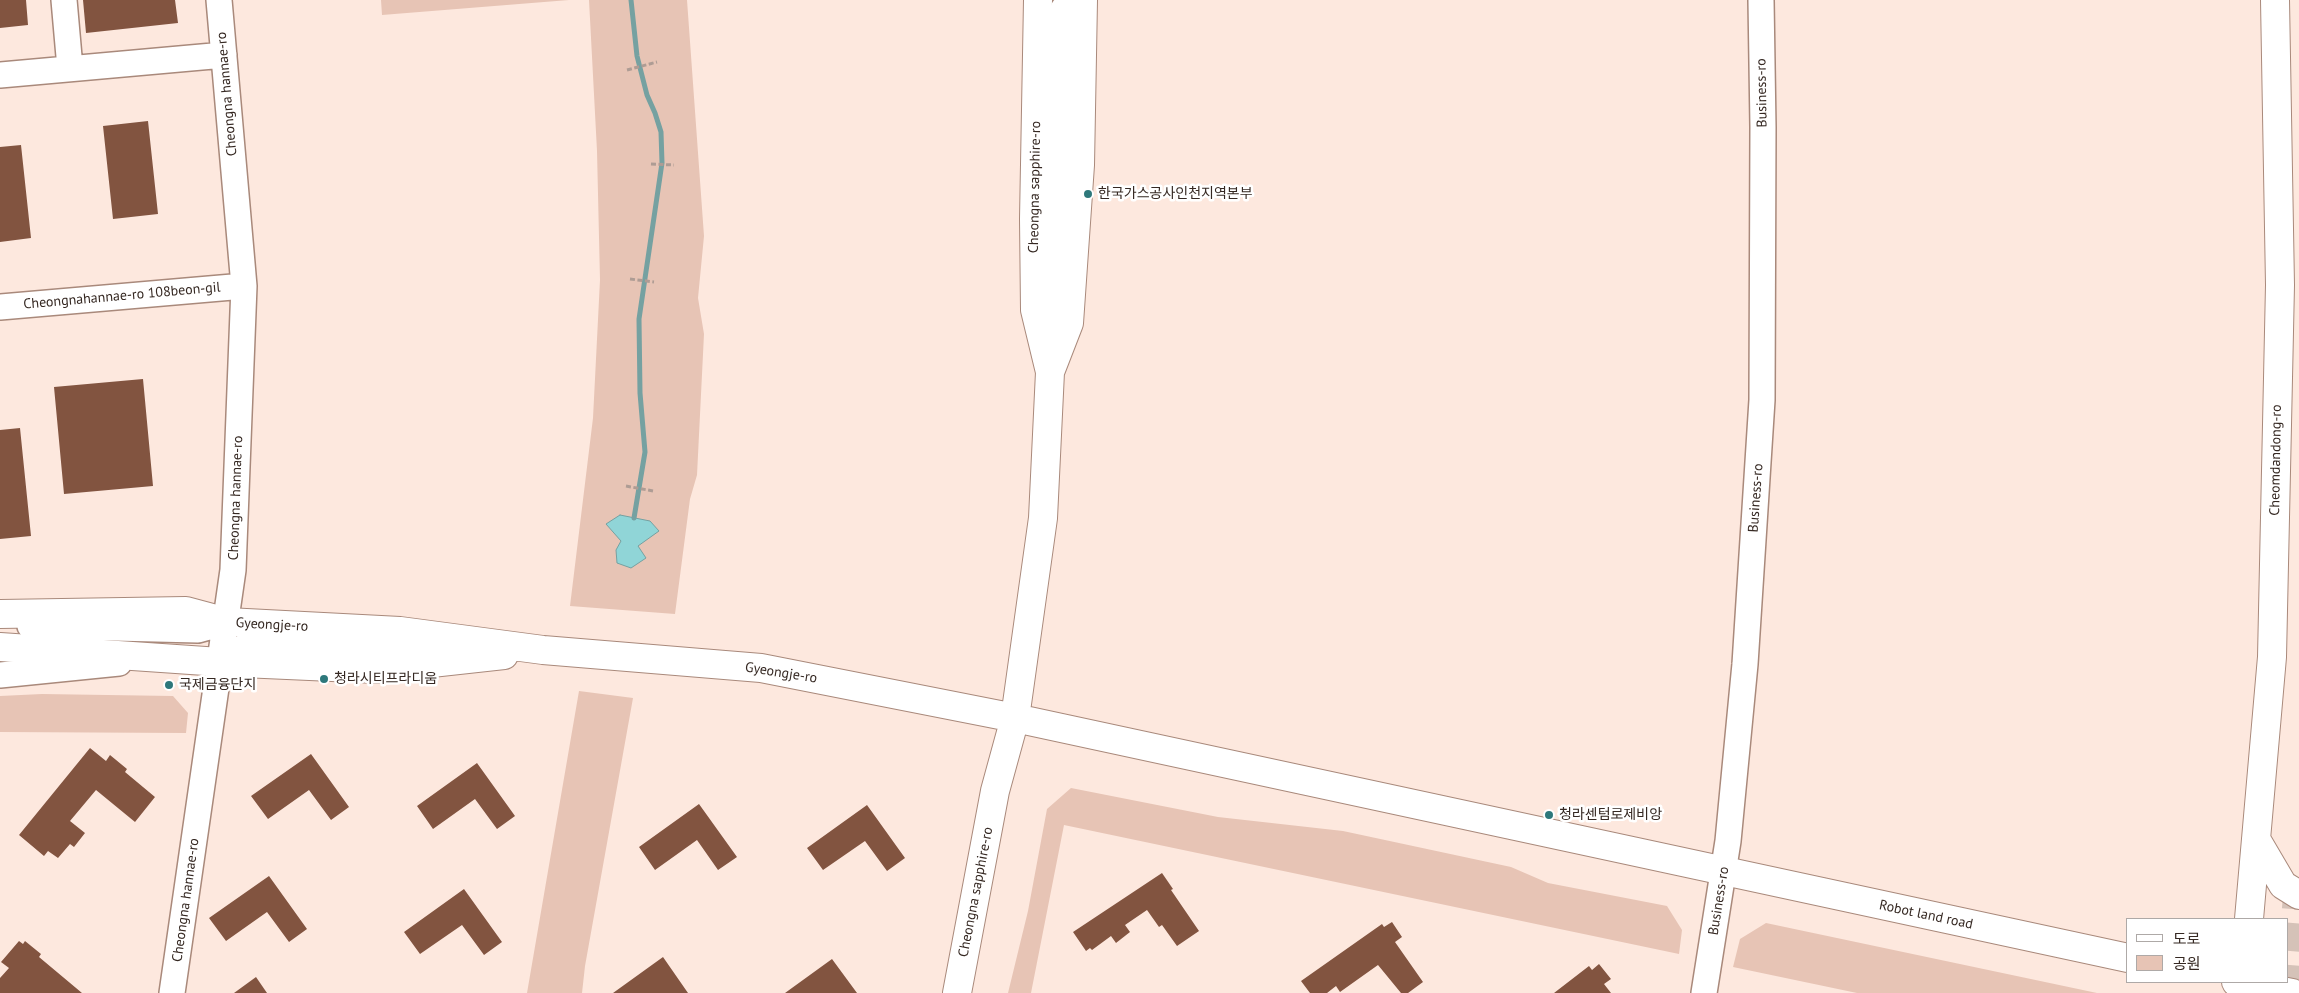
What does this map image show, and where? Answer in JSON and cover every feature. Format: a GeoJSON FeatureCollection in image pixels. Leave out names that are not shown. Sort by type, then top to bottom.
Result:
{"type":"FeatureCollection","features":[{"type":"Feature","properties":{"kind":"main road","name":"Cheongna sapphire-ro"},"geometry":{"type":"LineString","coordinates":[[957,993],[995,791],[1015,718],[1043,518],[1050,372],[1035,310],[1034,219],[1038,0]]}},
{"type":"Feature","properties":{"kind":"main road"},"geometry":{"type":"LineString","coordinates":[[1050,372],[1069,323],[1080,165],[1083,0]]}},
{"type":"Feature","properties":{"kind":"main road","name":"Cheomdandong-ro"},"geometry":{"type":"LineString","coordinates":[[2249,918],[2272,647],[2280,285],[2275,0]]}},
{"type":"Feature","properties":{"kind":"main road","name":"Gyeongje-ro"},"geometry":{"type":"LineString","coordinates":[[0,614],[186,611],[227,622],[400,631],[543,650],[762,668],[1015,718],[1725,872]]}},
{"type":"Feature","properties":{"kind":"main road","name":"Gyeongje-ro"},"geometry":{"type":"LineString","coordinates":[[0,647],[220,662],[376,669],[543,650]]}},
{"type":"Feature","properties":{"kind":"main road"},"geometry":{"type":"LineString","coordinates":[[2256,839],[2283,885],[2299,895]]}},
{"type":"Feature","properties":{"kind":"main road","name":"Robot land road"},"geometry":{"type":"LineString","coordinates":[[1725,872],[2126,958]]}},
{"type":"Feature","properties":{"kind":"main road"},"geometry":{"type":"LineString","coordinates":[[2241,985],[2292,993]]}},
{"type":"Feature","properties":{"kind":"street"},"geometry":{"type":"LineString","coordinates":[[64,0],[70,68]]}},
{"type":"Feature","properties":{"kind":"street","name":"Cheongna hannae-ro"},"geometry":{"type":"LineString","coordinates":[[172,993],[233,570],[244,286],[218,0]]}},
{"type":"Feature","properties":{"kind":"street"},"geometry":{"type":"LineString","coordinates":[[1050,372],[1054,332],[1058,231],[1059,29],[1063,9],[1071,0]]}},
{"type":"Feature","properties":{"kind":"street","name":"Business-ro"},"geometry":{"type":"LineString","coordinates":[[1704,993],[1725,872],[1745,664],[1762,400],[1763,127],[1761,0]]}},
{"type":"Feature","properties":{"kind":"street"},"geometry":{"type":"LineString","coordinates":[[0,75],[224,55]]}},
{"type":"Feature","properties":{"kind":"street","name":"Cheongnahannae-ro 108beon-gil"},"geometry":{"type":"LineString","coordinates":[[0,307],[244,286]]}},
{"type":"Feature","properties":{"kind":"street"},"geometry":{"type":"LineString","coordinates":[[0,606],[38,612]]}},
{"type":"Feature","properties":{"kind":"street"},"geometry":{"type":"LineString","coordinates":[[0,625],[198,630],[227,622]]}},
{"type":"Feature","properties":{"kind":"street"},"geometry":{"type":"LineString","coordinates":[[0,675],[162,657]]}},
{"type":"Feature","properties":{"kind":"path"},"geometry":{"type":"LineString","coordinates":[[627,70],[657,62]]}},
{"type":"Feature","properties":{"kind":"path"},"geometry":{"type":"LineString","coordinates":[[651,164],[674,165]]}},
{"type":"Feature","properties":{"kind":"path"},"geometry":{"type":"LineString","coordinates":[[630,279],[654,282]]}},
{"type":"Feature","properties":{"kind":"path"},"geometry":{"type":"LineString","coordinates":[[626,486],[653,491]]}},
{"type":"Feature","properties":{"kind":"green space"},"geometry":{"type":"Polygon","coordinates":[[[381,0],[569,0],[382,15],[381,0]]]}},
{"type":"Feature","properties":{"kind":"green space"},"geometry":{"type":"Polygon","coordinates":[[[589,0],[687,0],[704,236],[698,298],[704,334],[697,475],[690,499],[675,614],[570,606],[593,418],[600,280],[597,151],[589,0]]]}},
{"type":"Feature","properties":{"kind":"green space"},"geometry":{"type":"Polygon","coordinates":[[[579,691],[633,698],[585,966],[582,993],[527,993],[579,691]]]}},
{"type":"Feature","properties":{"kind":"green space"},"geometry":{"type":"Polygon","coordinates":[[[42,694],[173,696],[188,713],[186,733],[0,732],[0,696],[42,694]]]}},
{"type":"Feature","properties":{"kind":"green space"},"geometry":{"type":"Polygon","coordinates":[[[1071,788],[1218,817],[1343,831],[1511,867],[1548,883],[1667,906],[1682,930],[1679,954],[1064,825],[1031,993],[1008,993],[1028,911],[1047,809],[1071,788]]]}},
{"type":"Feature","properties":{"kind":"green space"},"geometry":{"type":"Polygon","coordinates":[[[1766,923],[2097,993],[1857,993],[1733,967],[1740,939],[1766,923]]]}},
{"type":"Feature","properties":{"kind":"water"},"geometry":{"type":"Polygon","coordinates":[[[620,515],[650,521],[659,531],[638,546],[646,558],[631,568],[617,563],[616,550],[621,541],[606,524],[620,515]]]}},
{"type":"Feature","properties":{"kind":"building"},"geometry":{"type":"Polygon","coordinates":[[[0,0],[26,0],[28,25],[0,28],[0,0]]]}},
{"type":"Feature","properties":{"kind":"building"},"geometry":{"type":"Polygon","coordinates":[[[83,0],[175,0],[178,23],[86,33],[83,0]]]}},
{"type":"Feature","properties":{"kind":"building"},"geometry":{"type":"Polygon","coordinates":[[[148,121],[158,214],[113,219],[103,126],[148,121]]]}},
{"type":"Feature","properties":{"kind":"building"},"geometry":{"type":"Polygon","coordinates":[[[21,145],[31,238],[0,242],[0,147],[21,145]]]}},
{"type":"Feature","properties":{"kind":"building"},"geometry":{"type":"Polygon","coordinates":[[[143,379],[153,486],[64,494],[54,387],[143,379]]]}},
{"type":"Feature","properties":{"kind":"building"},"geometry":{"type":"Polygon","coordinates":[[[20,428],[31,536],[0,539],[0,430],[20,428]]]}},
{"type":"Feature","properties":{"kind":"building"},"geometry":{"type":"Polygon","coordinates":[[[90,748],[106,761],[110,755],[127,769],[125,772],[155,797],[135,822],[96,790],[70,821],[85,833],[74,847],[70,844],[58,858],[48,851],[44,856],[19,835],[90,748]]]}},
{"type":"Feature","properties":{"kind":"building"},"geometry":{"type":"Polygon","coordinates":[[[311,754],[349,807],[331,820],[309,790],[268,819],[251,796],[311,754]]]}},
{"type":"Feature","properties":{"kind":"building"},"geometry":{"type":"Polygon","coordinates":[[[477,763],[515,816],[497,829],[475,799],[433,829],[417,806],[477,763]]]}},
{"type":"Feature","properties":{"kind":"building"},"geometry":{"type":"Polygon","coordinates":[[[699,804],[737,857],[718,870],[697,840],[655,870],[639,847],[699,804]]]}},
{"type":"Feature","properties":{"kind":"building"},"geometry":{"type":"Polygon","coordinates":[[[867,805],[905,858],[887,871],[865,841],[823,870],[807,848],[867,805]]]}},
{"type":"Feature","properties":{"kind":"building"},"geometry":{"type":"Polygon","coordinates":[[[1162,873],[1173,889],[1171,890],[1199,931],[1177,946],[1162,925],[1159,927],[1147,910],[1125,925],[1130,932],[1116,943],[1111,936],[1092,950],[1090,948],[1086,951],[1073,932],[1162,873]]]}},
{"type":"Feature","properties":{"kind":"building"},"geometry":{"type":"Polygon","coordinates":[[[269,876],[307,929],[289,942],[267,912],[226,941],[209,918],[269,876]]]}},
{"type":"Feature","properties":{"kind":"building"},"geometry":{"type":"Polygon","coordinates":[[[464,889],[502,942],[484,955],[462,925],[420,954],[404,932],[464,889]]]}},
{"type":"Feature","properties":{"kind":"building"},"geometry":{"type":"Polygon","coordinates":[[[1392,922],[1402,937],[1395,942],[1423,982],[1408,993],[1401,993],[1378,965],[1340,992],[1336,986],[1327,993],[1310,993],[1301,981],[1382,924],[1384,927],[1392,922]]]}},
{"type":"Feature","properties":{"kind":"building"},"geometry":{"type":"Polygon","coordinates":[[[19,941],[23,944],[25,941],[41,954],[39,957],[82,993],[0,993],[0,978],[9,968],[1,962],[19,941]]]}},
{"type":"Feature","properties":{"kind":"building"},"geometry":{"type":"Polygon","coordinates":[[[663,957],[688,993],[613,993],[663,957]]]}},
{"type":"Feature","properties":{"kind":"building"},"geometry":{"type":"Polygon","coordinates":[[[832,959],[857,993],[785,993],[832,959]]]}},
{"type":"Feature","properties":{"kind":"building"},"geometry":{"type":"Polygon","coordinates":[[[1599,964],[1611,979],[1604,984],[1611,993],[1554,993],[1589,966],[1592,970],[1599,964]]]}},
{"type":"Feature","properties":{"kind":"building"},"geometry":{"type":"Polygon","coordinates":[[[256,977],[267,993],[234,993],[256,977]]]}},
{"type":"Feature","properties":{"kind":"waterway"},"geometry":{"type":"LineString","coordinates":[[631,0],[637,56],[647,95],[661,132],[662,163],[639,319],[640,393],[645,452],[634,518]]}},
{"type":"Feature","properties":{"kind":"tunnel"},"geometry":{"type":"LineString","coordinates":[[2289,993],[2299,872]]}},
{"type":"Feature","properties":{"kind":"place","name":"한국가스공사인천지역본부"},"geometry":{"type":"Point","coordinates":[1088,194]}},
{"type":"Feature","properties":{"kind":"place","name":"청라시티프라디움"},"geometry":{"type":"Point","coordinates":[324,679]}},
{"type":"Feature","properties":{"kind":"place","name":"국제금융단지"},"geometry":{"type":"Point","coordinates":[169,685]}},
{"type":"Feature","properties":{"kind":"place","name":"청라센텀로제비앙"},"geometry":{"type":"Point","coordinates":[1549,815]}}]}
